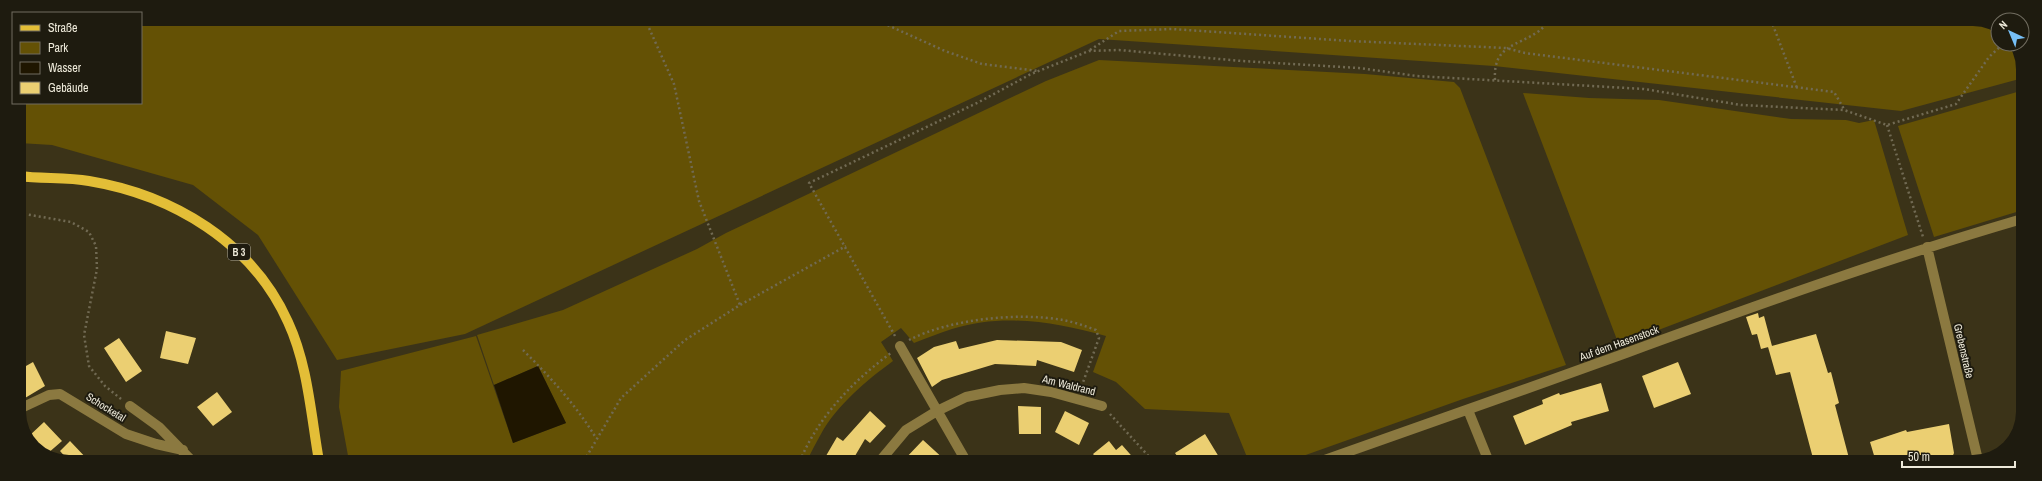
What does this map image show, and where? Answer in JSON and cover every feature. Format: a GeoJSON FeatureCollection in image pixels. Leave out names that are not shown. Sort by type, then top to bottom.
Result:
{"type":"FeatureCollection","features":[{"type":"Feature","properties":{"kind":"main road","name":"B 3"},"geometry":{"type":"LineString","coordinates":[[26,177],[87,181],[133,191],[168,204],[204,224],[236,249],[267,285],[288,322],[301,361],[318,455]]}},
{"type":"Feature","properties":{"kind":"street","name":"Auf dem Hasenstock"},"geometry":{"type":"LineString","coordinates":[[1339,455],[1468,410],[1783,295],[1927,247],[2016,221]]}},
{"type":"Feature","properties":{"kind":"street","name":"Grebenstraße"},"geometry":{"type":"LineString","coordinates":[[1927,247],[1977,455]]}},
{"type":"Feature","properties":{"kind":"street"},"geometry":{"type":"LineString","coordinates":[[900,346],[962,455]]}},
{"type":"Feature","properties":{"kind":"street","name":"Am Waldrand"},"geometry":{"type":"LineString","coordinates":[[885,455],[906,430],[937,411],[966,397],[1000,390],[1024,388],[1051,392],[1102,406]]}},
{"type":"Feature","properties":{"kind":"street","name":"Schocketal"},"geometry":{"type":"LineString","coordinates":[[26,406],[49,395],[60,394],[126,434],[156,444],[183,450]]}},
{"type":"Feature","properties":{"kind":"street","name":"Schocketal"},"geometry":{"type":"LineString","coordinates":[[130,406],[159,427],[187,455]]}},
{"type":"Feature","properties":{"kind":"street"},"geometry":{"type":"LineString","coordinates":[[1468,410],[1486,455]]}},
{"type":"Feature","properties":{"kind":"path"},"geometry":{"type":"LineString","coordinates":[[648,26],[674,84],[699,201],[740,305]]}},
{"type":"Feature","properties":{"kind":"path"},"geometry":{"type":"LineString","coordinates":[[890,26],[945,51],[982,64],[1039,71]]}},
{"type":"Feature","properties":{"kind":"path"},"geometry":{"type":"LineString","coordinates":[[1495,80],[1494,66],[1506,48],[1539,31],[1544,26]]}},
{"type":"Feature","properties":{"kind":"path"},"geometry":{"type":"LineString","coordinates":[[1773,26],[1797,88]]}},
{"type":"Feature","properties":{"kind":"path"},"geometry":{"type":"LineString","coordinates":[[900,346],[846,246],[809,183],[872,154],[1039,71],[1089,50],[1119,30],[1172,29],[1350,41],[1506,48],[1525,53],[1834,92],[1844,110]]}},
{"type":"Feature","properties":{"kind":"path"},"geometry":{"type":"LineString","coordinates":[[1089,50],[1119,50],[1242,61],[1359,68],[1417,76],[1644,89],[1742,105],[1844,110],[1887,125],[1956,104],[1989,57],[1994,52]]}},
{"type":"Feature","properties":{"kind":"path"},"geometry":{"type":"LineString","coordinates":[[1887,125],[1927,247]]}},
{"type":"Feature","properties":{"kind":"path"},"geometry":{"type":"LineString","coordinates":[[26,214],[71,222],[90,232],[96,246],[97,269],[84,335],[89,366],[105,386],[130,406]]}},
{"type":"Feature","properties":{"kind":"path"},"geometry":{"type":"LineString","coordinates":[[587,455],[621,398],[685,340],[740,305],[846,246]]}},
{"type":"Feature","properties":{"kind":"path"},"geometry":{"type":"LineString","coordinates":[[803,455],[819,426],[834,406],[871,368],[900,346],[919,335],[978,321],[1012,317],[1037,317],[1072,322],[1096,330],[1099,338],[1077,400]]}},
{"type":"Feature","properties":{"kind":"path"},"geometry":{"type":"LineString","coordinates":[[523,350],[570,400],[596,438]]}},
{"type":"Feature","properties":{"kind":"path"},"geometry":{"type":"LineString","coordinates":[[1102,406],[1148,455]]}},
{"type":"Feature","properties":{"kind":"green space"},"geometry":{"type":"Polygon","coordinates":[[[142,26],[1973,26],[1990,30],[1990,52],[2013,52],[2016,66],[2016,80],[1901,111],[1494,66],[1099,39],[465,334],[337,360],[258,235],[193,185],[52,145],[26,143],[26,104],[142,104],[142,26]]]}},
{"type":"Feature","properties":{"kind":"green space"},"geometry":{"type":"Polygon","coordinates":[[[1099,60],[1365,74],[1454,82],[1460,88],[1566,365],[1463,399],[1306,455],[1246,455],[1229,413],[1145,409],[1116,382],[1093,372],[1106,336],[1048,323],[1010,320],[990,321],[971,324],[914,343],[901,328],[881,342],[893,361],[873,376],[835,413],[821,434],[810,455],[348,455],[339,407],[341,371],[476,336],[513,443],[566,423],[538,366],[494,385],[477,335],[563,310],[697,249],[726,233],[1046,81],[1099,60]]]}},
{"type":"Feature","properties":{"kind":"green space"},"geometry":{"type":"Polygon","coordinates":[[[2016,92],[2016,212],[1934,237],[1898,126],[2016,92]]]}},
{"type":"Feature","properties":{"kind":"green space"},"geometry":{"type":"Polygon","coordinates":[[[1523,93],[1589,98],[1659,100],[1791,119],[1846,120],[1859,123],[1874,120],[1908,235],[1619,345],[1523,93]]]}},
{"type":"Feature","properties":{"kind":"water"},"geometry":{"type":"Polygon","coordinates":[[[538,366],[566,423],[513,443],[494,385],[538,366]]]}},
{"type":"Feature","properties":{"kind":"building"},"geometry":{"type":"Polygon","coordinates":[[[1758,313],[1759,318],[1764,316],[1772,346],[1761,349],[1757,334],[1752,335],[1746,317],[1758,313]]]}},
{"type":"Feature","properties":{"kind":"building"},"geometry":{"type":"Polygon","coordinates":[[[166,331],[196,338],[188,364],[160,358],[166,331]]]}},
{"type":"Feature","properties":{"kind":"building"},"geometry":{"type":"Polygon","coordinates":[[[1816,334],[1828,373],[1831,372],[1839,403],[1835,405],[1848,455],[1812,455],[1790,372],[1776,375],[1768,347],[1816,334]]]}},
{"type":"Feature","properties":{"kind":"building"},"geometry":{"type":"Polygon","coordinates":[[[119,338],[142,371],[126,382],[104,348],[119,338]]]}},
{"type":"Feature","properties":{"kind":"building"},"geometry":{"type":"Polygon","coordinates":[[[997,340],[1061,342],[1082,350],[1074,372],[1037,360],[1036,366],[995,364],[942,380],[932,387],[917,358],[934,347],[956,341],[959,349],[997,340]]]}},
{"type":"Feature","properties":{"kind":"building"},"geometry":{"type":"Polygon","coordinates":[[[33,362],[45,386],[26,397],[26,366],[33,362]]]}},
{"type":"Feature","properties":{"kind":"building"},"geometry":{"type":"Polygon","coordinates":[[[1678,362],[1691,394],[1654,408],[1642,376],[1678,362]]]}},
{"type":"Feature","properties":{"kind":"building"},"geometry":{"type":"Polygon","coordinates":[[[1601,383],[1609,411],[1571,422],[1572,425],[1525,445],[1513,416],[1543,404],[1542,400],[1559,393],[1560,395],[1601,383]]]}},
{"type":"Feature","properties":{"kind":"building"},"geometry":{"type":"Polygon","coordinates":[[[217,392],[232,412],[213,426],[197,407],[217,392]]]}},
{"type":"Feature","properties":{"kind":"building"},"geometry":{"type":"Polygon","coordinates":[[[1018,406],[1041,407],[1041,434],[1019,434],[1018,406]]]}},
{"type":"Feature","properties":{"kind":"building"},"geometry":{"type":"Polygon","coordinates":[[[870,411],[886,426],[870,443],[865,439],[856,455],[826,455],[837,437],[843,441],[870,411]]]}},
{"type":"Feature","properties":{"kind":"building"},"geometry":{"type":"Polygon","coordinates":[[[1065,411],[1089,423],[1079,445],[1055,432],[1065,411]]]}},
{"type":"Feature","properties":{"kind":"building"},"geometry":{"type":"Polygon","coordinates":[[[44,422],[62,441],[51,451],[41,444],[32,434],[44,422]]]}},
{"type":"Feature","properties":{"kind":"building"},"geometry":{"type":"Polygon","coordinates":[[[1949,424],[1953,455],[1874,455],[1870,442],[1906,430],[1907,432],[1949,424]]]}},
{"type":"Feature","properties":{"kind":"building"},"geometry":{"type":"Polygon","coordinates":[[[1205,434],[1218,455],[1176,455],[1175,453],[1205,434]]]}},
{"type":"Feature","properties":{"kind":"building"},"geometry":{"type":"Polygon","coordinates":[[[923,440],[939,455],[909,455],[923,440]]]}},
{"type":"Feature","properties":{"kind":"building"},"geometry":{"type":"Polygon","coordinates":[[[70,441],[83,455],[63,454],[60,451],[70,441]]]}},
{"type":"Feature","properties":{"kind":"building"},"geometry":{"type":"Polygon","coordinates":[[[1109,441],[1116,450],[1122,445],[1131,455],[1094,455],[1093,454],[1109,441]]]}}]}
